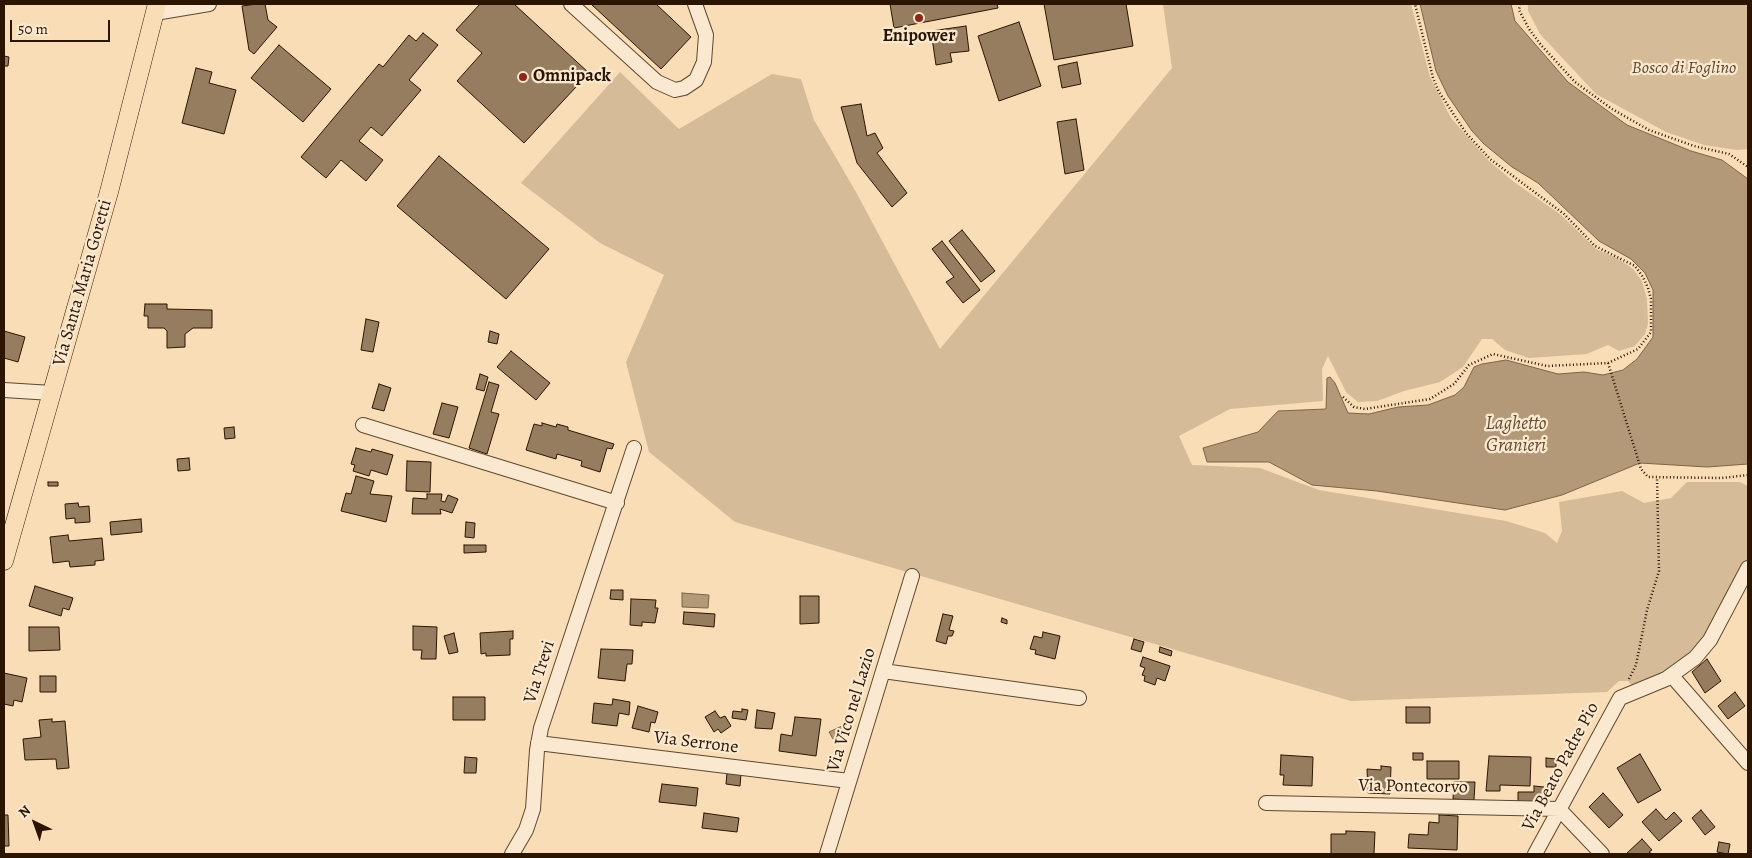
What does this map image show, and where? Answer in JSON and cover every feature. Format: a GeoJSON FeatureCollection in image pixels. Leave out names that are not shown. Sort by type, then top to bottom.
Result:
{"type":"FeatureCollection","features":[{"type":"Feature","properties":{"kind":"main road","name":"Via Santa Maria Goretti"},"geometry":{"type":"LineString","coordinates":[[4,561],[109,192],[156,8]]}},
{"type":"Feature","properties":{"kind":"street"},"geometry":{"type":"LineString","coordinates":[[156,8],[209,4]]}},
{"type":"Feature","properties":{"kind":"street"},"geometry":{"type":"LineString","coordinates":[[571,4],[657,82],[670,89],[679,90],[696,80],[704,62],[706,34],[694,4]]}},
{"type":"Feature","properties":{"kind":"street"},"geometry":{"type":"LineString","coordinates":[[4,390],[52,393]]}},
{"type":"Feature","properties":{"kind":"street"},"geometry":{"type":"LineString","coordinates":[[363,425],[617,503]]}},
{"type":"Feature","properties":{"kind":"street","name":"Via Trevi"},"geometry":{"type":"LineString","coordinates":[[512,854],[526,830],[533,809],[538,743],[634,448]]}},
{"type":"Feature","properties":{"kind":"street"},"geometry":{"type":"LineString","coordinates":[[1620,698],[1672,676],[1692,662],[1707,645],[1748,568]]}},
{"type":"Feature","properties":{"kind":"street","name":"Via Vico nel Lazio"},"geometry":{"type":"LineString","coordinates":[[827,854],[912,576]]}},
{"type":"Feature","properties":{"kind":"street"},"geometry":{"type":"LineString","coordinates":[[883,671],[1079,698]]}},
{"type":"Feature","properties":{"kind":"street"},"geometry":{"type":"LineString","coordinates":[[1672,676],[1748,763]]}},
{"type":"Feature","properties":{"kind":"street","name":"Via Beato Padre Pio"},"geometry":{"type":"LineString","coordinates":[[1536,854],[1558,809],[1620,698]]}},
{"type":"Feature","properties":{"kind":"street","name":"Via Serrone"},"geometry":{"type":"LineString","coordinates":[[538,743],[849,781]]}},
{"type":"Feature","properties":{"kind":"street","name":"Via Pontecorvo"},"geometry":{"type":"LineString","coordinates":[[1266,803],[1558,809]]}},
{"type":"Feature","properties":{"kind":"street"},"geometry":{"type":"LineString","coordinates":[[1558,809],[1602,854]]}},
{"type":"Feature","properties":{"kind":"path"},"geometry":{"type":"LineString","coordinates":[[1343,397],[1354,407],[1365,409],[1430,399],[1454,384],[1469,364],[1493,354],[1547,366],[1608,363],[1638,349],[1651,332],[1650,299],[1643,276],[1628,262],[1595,246],[1564,214],[1490,158],[1466,133],[1439,92],[1433,78],[1415,4]]}},
{"type":"Feature","properties":{"kind":"path"},"geometry":{"type":"LineString","coordinates":[[1520,4],[1519,10],[1529,29],[1541,45],[1575,82],[1612,109],[1650,130],[1694,146],[1729,154],[1748,166]]}},
{"type":"Feature","properties":{"kind":"path"},"geometry":{"type":"LineString","coordinates":[[1608,363],[1641,468],[1648,477],[1722,478],[1748,475]]}},
{"type":"Feature","properties":{"kind":"path"},"geometry":{"type":"LineString","coordinates":[[1620,698],[1636,665],[1646,610],[1659,571],[1657,477]]}},
{"type":"Feature","properties":{"kind":"green space"},"geometry":{"type":"Polygon","coordinates":[[[1163,4],[1411,4],[1430,77],[1451,118],[1489,161],[1514,182],[1561,215],[1596,249],[1619,259],[1633,269],[1642,281],[1647,299],[1648,324],[1645,334],[1635,346],[1619,351],[1608,345],[1587,354],[1529,358],[1505,350],[1492,339],[1482,339],[1463,367],[1440,382],[1404,391],[1377,401],[1358,402],[1346,392],[1328,356],[1322,369],[1323,401],[1230,409],[1179,436],[1192,465],[1260,468],[1319,490],[1506,521],[1545,533],[1557,543],[1562,531],[1559,502],[1622,491],[1644,503],[1671,498],[1687,482],[1740,482],[1748,486],[1748,565],[1689,664],[1634,688],[1628,681],[1619,681],[1607,692],[1351,701],[735,522],[649,452],[626,362],[664,275],[600,243],[521,183],[620,72],[679,129],[772,74],[801,79],[814,120],[856,192],[940,349],[1172,68],[1163,4]]]}},
{"type":"Feature","properties":{"kind":"green space","name":"Bosco di Foglino"},"geometry":{"type":"Polygon","coordinates":[[[1528,4],[1748,4],[1748,149],[1737,150],[1704,145],[1666,132],[1596,94],[1540,34],[1528,11],[1528,4]]]}},
{"type":"Feature","properties":{"kind":"water","name":"Laghetto Granieri"},"geometry":{"type":"Polygon","coordinates":[[[1420,4],[1511,4],[1515,21],[1568,82],[1627,125],[1691,151],[1722,160],[1748,179],[1748,464],[1707,467],[1640,463],[1562,495],[1505,510],[1377,491],[1312,485],[1269,462],[1207,462],[1203,448],[1258,432],[1278,411],[1326,409],[1327,378],[1330,377],[1335,383],[1348,413],[1369,414],[1398,407],[1428,405],[1455,395],[1464,387],[1474,367],[1482,364],[1506,360],[1558,374],[1584,372],[1603,375],[1623,370],[1637,359],[1653,337],[1653,290],[1645,273],[1631,259],[1599,241],[1538,183],[1512,167],[1484,144],[1472,131],[1448,96],[1436,71],[1420,4]]]}},
{"type":"Feature","properties":{"kind":"water"},"geometry":{"type":"Polygon","coordinates":[[[682,593],[709,595],[708,608],[682,607],[682,593]]]}},
{"type":"Feature","properties":{"kind":"water"},"geometry":{"type":"Polygon","coordinates":[[[844,725],[847,732],[833,739],[829,732],[844,725]]]}},
{"type":"Feature","properties":{"kind":"building"},"geometry":{"type":"Polygon","coordinates":[[[265,4],[268,20],[277,27],[254,54],[249,50],[242,6],[265,4]]]}},
{"type":"Feature","properties":{"kind":"building","name":"Omnipack"},"geometry":{"type":"Polygon","coordinates":[[[480,4],[514,4],[589,73],[524,143],[457,81],[482,53],[456,30],[480,4]]]}},
{"type":"Feature","properties":{"kind":"building"},"geometry":{"type":"Polygon","coordinates":[[[591,4],[656,4],[691,37],[661,69],[591,4]]]}},
{"type":"Feature","properties":{"kind":"building","name":"Enipower"},"geometry":{"type":"Polygon","coordinates":[[[890,4],[997,4],[998,8],[894,28],[890,4]]]}},
{"type":"Feature","properties":{"kind":"building"},"geometry":{"type":"Polygon","coordinates":[[[1044,4],[1126,4],[1133,46],[1054,60],[1044,4]]]}},
{"type":"Feature","properties":{"kind":"building"},"geometry":{"type":"Polygon","coordinates":[[[1019,22],[1041,86],[999,101],[978,36],[1019,22]]]}},
{"type":"Feature","properties":{"kind":"building"},"geometry":{"type":"Polygon","coordinates":[[[966,26],[969,51],[950,53],[952,62],[936,65],[931,31],[966,26]]]}},
{"type":"Feature","properties":{"kind":"building"},"geometry":{"type":"Polygon","coordinates":[[[423,33],[438,45],[409,80],[421,90],[382,136],[371,127],[359,141],[383,160],[366,181],[341,160],[326,178],[301,157],[379,64],[383,67],[409,35],[416,41],[423,33]]]}},
{"type":"Feature","properties":{"kind":"building"},"geometry":{"type":"Polygon","coordinates":[[[279,45],[331,89],[303,122],[251,78],[279,45]]]}},
{"type":"Feature","properties":{"kind":"building"},"geometry":{"type":"Polygon","coordinates":[[[4,56],[9,57],[8,66],[4,66],[4,56]]]}},
{"type":"Feature","properties":{"kind":"building"},"geometry":{"type":"Polygon","coordinates":[[[1077,62],[1081,84],[1062,88],[1058,66],[1077,62]]]}},
{"type":"Feature","properties":{"kind":"building"},"geometry":{"type":"Polygon","coordinates":[[[196,68],[212,72],[209,83],[236,90],[224,134],[182,123],[196,68]]]}},
{"type":"Feature","properties":{"kind":"building"},"geometry":{"type":"Polygon","coordinates":[[[861,104],[867,136],[875,133],[883,148],[877,153],[907,193],[892,207],[857,163],[841,107],[861,104]]]}},
{"type":"Feature","properties":{"kind":"building"},"geometry":{"type":"Polygon","coordinates":[[[1076,119],[1084,170],[1065,174],[1057,122],[1076,119]]]}},
{"type":"Feature","properties":{"kind":"building"},"geometry":{"type":"Polygon","coordinates":[[[439,156],[549,249],[506,299],[397,206],[439,156]]]}},
{"type":"Feature","properties":{"kind":"building"},"geometry":{"type":"Polygon","coordinates":[[[962,230],[995,271],[981,282],[949,241],[962,230]]]}},
{"type":"Feature","properties":{"kind":"building"},"geometry":{"type":"Polygon","coordinates":[[[942,241],[980,290],[963,303],[946,282],[954,277],[932,249],[942,241]]]}},
{"type":"Feature","properties":{"kind":"building"},"geometry":{"type":"Polygon","coordinates":[[[145,304],[167,304],[167,309],[212,310],[212,328],[193,328],[185,334],[185,347],[167,348],[167,331],[164,328],[148,328],[148,316],[144,316],[145,304]]]}},
{"type":"Feature","properties":{"kind":"building"},"geometry":{"type":"Polygon","coordinates":[[[366,319],[379,322],[373,352],[361,350],[366,319]]]}},
{"type":"Feature","properties":{"kind":"building"},"geometry":{"type":"Polygon","coordinates":[[[4,331],[25,337],[18,362],[4,358],[4,331]]]}},
{"type":"Feature","properties":{"kind":"building"},"geometry":{"type":"Polygon","coordinates":[[[490,331],[499,334],[497,344],[488,342],[490,331]]]}},
{"type":"Feature","properties":{"kind":"building"},"geometry":{"type":"Polygon","coordinates":[[[511,351],[550,383],[536,400],[497,367],[511,351]]]}},
{"type":"Feature","properties":{"kind":"building"},"geometry":{"type":"Polygon","coordinates":[[[480,374],[488,377],[484,391],[476,389],[480,374]]]}},
{"type":"Feature","properties":{"kind":"building"},"geometry":{"type":"Polygon","coordinates":[[[489,382],[499,385],[491,412],[499,414],[487,454],[469,448],[489,382]]]}},
{"type":"Feature","properties":{"kind":"building"},"geometry":{"type":"Polygon","coordinates":[[[379,384],[391,388],[384,411],[372,408],[379,384]]]}},
{"type":"Feature","properties":{"kind":"building"},"geometry":{"type":"Polygon","coordinates":[[[442,403],[458,407],[449,438],[433,434],[442,403]]]}},
{"type":"Feature","properties":{"kind":"building"},"geometry":{"type":"Polygon","coordinates":[[[542,423],[556,427],[557,424],[568,427],[568,430],[614,444],[612,449],[607,448],[600,472],[581,466],[582,461],[557,454],[556,459],[526,450],[534,424],[542,426],[542,423]]]}},
{"type":"Feature","properties":{"kind":"building"},"geometry":{"type":"Polygon","coordinates":[[[234,427],[235,438],[225,439],[224,428],[234,427]]]}},
{"type":"Feature","properties":{"kind":"building"},"geometry":{"type":"Polygon","coordinates":[[[356,448],[371,452],[372,449],[393,455],[387,475],[371,470],[369,476],[353,471],[355,465],[351,464],[356,448]]]}},
{"type":"Feature","properties":{"kind":"building"},"geometry":{"type":"Polygon","coordinates":[[[189,458],[190,470],[178,471],[177,459],[189,458]]]}},
{"type":"Feature","properties":{"kind":"building"},"geometry":{"type":"Polygon","coordinates":[[[407,461],[431,462],[430,492],[406,491],[407,461]]]}},
{"type":"Feature","properties":{"kind":"building"},"geometry":{"type":"Polygon","coordinates":[[[356,476],[374,481],[370,494],[392,496],[386,522],[341,511],[346,493],[351,494],[356,476]]]}},
{"type":"Feature","properties":{"kind":"building"},"geometry":{"type":"Polygon","coordinates":[[[48,482],[58,482],[58,486],[48,486],[48,482]]]}},
{"type":"Feature","properties":{"kind":"building"},"geometry":{"type":"Polygon","coordinates":[[[427,494],[442,494],[441,501],[445,502],[448,495],[458,499],[452,513],[440,509],[441,514],[412,514],[413,498],[427,499],[427,494]]]}},
{"type":"Feature","properties":{"kind":"building"},"geometry":{"type":"Polygon","coordinates":[[[78,503],[79,507],[89,506],[90,522],[75,523],[75,518],[66,519],[65,504],[78,503]]]}},
{"type":"Feature","properties":{"kind":"building"},"geometry":{"type":"Polygon","coordinates":[[[141,519],[142,532],[111,535],[110,522],[141,519]]]}},
{"type":"Feature","properties":{"kind":"building"},"geometry":{"type":"Polygon","coordinates":[[[466,522],[475,523],[474,538],[465,537],[466,522]]]}},
{"type":"Feature","properties":{"kind":"building"},"geometry":{"type":"Polygon","coordinates":[[[68,535],[69,541],[102,538],[104,560],[95,561],[95,565],[70,567],[69,561],[53,563],[50,537],[68,535]]]}},
{"type":"Feature","properties":{"kind":"building"},"geometry":{"type":"Polygon","coordinates":[[[464,545],[486,545],[486,552],[464,553],[464,545]]]}},
{"type":"Feature","properties":{"kind":"building"},"geometry":{"type":"Polygon","coordinates":[[[35,586],[73,598],[69,610],[63,608],[61,616],[29,606],[35,586]]]}},
{"type":"Feature","properties":{"kind":"building"},"geometry":{"type":"Polygon","coordinates":[[[611,590],[623,590],[623,600],[610,599],[611,590]]]}},
{"type":"Feature","properties":{"kind":"building"},"geometry":{"type":"Polygon","coordinates":[[[800,596],[819,596],[819,623],[800,624],[800,596]]]}},
{"type":"Feature","properties":{"kind":"building"},"geometry":{"type":"Polygon","coordinates":[[[631,599],[656,600],[655,608],[658,608],[655,623],[642,622],[642,626],[630,625],[631,599]]]}},
{"type":"Feature","properties":{"kind":"building"},"geometry":{"type":"Polygon","coordinates":[[[684,612],[715,614],[714,627],[683,624],[684,612]]]}},
{"type":"Feature","properties":{"kind":"building"},"geometry":{"type":"Polygon","coordinates":[[[943,614],[953,616],[949,630],[954,631],[952,636],[948,636],[946,644],[936,641],[943,614]]]}},
{"type":"Feature","properties":{"kind":"building"},"geometry":{"type":"Polygon","coordinates":[[[1002,618],[1007,620],[1007,624],[1001,622],[1002,618]]]}},
{"type":"Feature","properties":{"kind":"building"},"geometry":{"type":"Polygon","coordinates":[[[413,626],[437,627],[436,659],[421,659],[422,650],[413,650],[413,626]]]}},
{"type":"Feature","properties":{"kind":"building"},"geometry":{"type":"Polygon","coordinates":[[[29,627],[59,627],[60,650],[29,651],[29,627]]]}},
{"type":"Feature","properties":{"kind":"building"},"geometry":{"type":"Polygon","coordinates":[[[513,631],[513,639],[510,639],[510,655],[486,656],[486,653],[481,654],[480,633],[513,631]]]}},
{"type":"Feature","properties":{"kind":"building"},"geometry":{"type":"Polygon","coordinates":[[[1043,632],[1060,636],[1055,659],[1035,654],[1036,650],[1030,649],[1034,636],[1042,638],[1043,632]]]}},
{"type":"Feature","properties":{"kind":"building"},"geometry":{"type":"Polygon","coordinates":[[[454,633],[458,652],[449,654],[444,636],[454,633]]]}},
{"type":"Feature","properties":{"kind":"building"},"geometry":{"type":"Polygon","coordinates":[[[1134,639],[1144,642],[1141,652],[1131,649],[1134,639]]]}},
{"type":"Feature","properties":{"kind":"building"},"geometry":{"type":"Polygon","coordinates":[[[1160,647],[1172,651],[1171,656],[1159,652],[1160,647]]]}},
{"type":"Feature","properties":{"kind":"building"},"geometry":{"type":"Polygon","coordinates":[[[601,649],[633,650],[632,664],[627,664],[625,681],[598,678],[601,649]]]}},
{"type":"Feature","properties":{"kind":"building"},"geometry":{"type":"Polygon","coordinates":[[[1143,657],[1170,666],[1165,681],[1157,678],[1155,685],[1144,681],[1145,676],[1142,675],[1145,668],[1140,666],[1143,657]]]}},
{"type":"Feature","properties":{"kind":"building"},"geometry":{"type":"Polygon","coordinates":[[[1707,659],[1721,681],[1705,693],[1692,672],[1707,659]]]}},
{"type":"Feature","properties":{"kind":"building"},"geometry":{"type":"Polygon","coordinates":[[[4,673],[27,678],[22,702],[14,700],[13,706],[4,704],[4,673]]]}},
{"type":"Feature","properties":{"kind":"building"},"geometry":{"type":"Polygon","coordinates":[[[40,676],[56,676],[56,692],[40,692],[40,676]]]}},
{"type":"Feature","properties":{"kind":"building"},"geometry":{"type":"Polygon","coordinates":[[[1735,692],[1745,706],[1728,719],[1718,706],[1735,692]]]}},
{"type":"Feature","properties":{"kind":"building"},"geometry":{"type":"Polygon","coordinates":[[[453,697],[485,697],[485,720],[453,720],[453,697]]]}},
{"type":"Feature","properties":{"kind":"building"},"geometry":{"type":"Polygon","coordinates":[[[613,699],[630,702],[629,715],[619,713],[617,726],[592,723],[594,703],[612,705],[613,699]]]}},
{"type":"Feature","properties":{"kind":"building"},"geometry":{"type":"Polygon","coordinates":[[[638,706],[658,712],[655,723],[651,722],[649,732],[632,728],[638,706]]]}},
{"type":"Feature","properties":{"kind":"building"},"geometry":{"type":"Polygon","coordinates":[[[1406,707],[1430,707],[1430,723],[1406,723],[1406,707]]]}},
{"type":"Feature","properties":{"kind":"building"},"geometry":{"type":"Polygon","coordinates":[[[742,709],[748,710],[746,720],[732,718],[733,711],[742,712],[742,709]]]}},
{"type":"Feature","properties":{"kind":"building"},"geometry":{"type":"Polygon","coordinates":[[[757,710],[775,713],[772,729],[755,728],[757,710]]]}},
{"type":"Feature","properties":{"kind":"building"},"geometry":{"type":"Polygon","coordinates":[[[715,711],[720,718],[725,716],[731,726],[721,733],[718,729],[714,732],[705,717],[715,711]]]}},
{"type":"Feature","properties":{"kind":"building"},"geometry":{"type":"Polygon","coordinates":[[[795,717],[821,719],[816,756],[779,751],[781,734],[792,736],[795,717]]]}},
{"type":"Feature","properties":{"kind":"building"},"geometry":{"type":"Polygon","coordinates":[[[52,719],[52,722],[65,721],[69,768],[57,769],[56,759],[25,760],[23,739],[41,737],[39,720],[52,719]]]}},
{"type":"Feature","properties":{"kind":"building"},"geometry":{"type":"Polygon","coordinates":[[[1413,753],[1423,753],[1423,760],[1413,760],[1413,753]]]}},
{"type":"Feature","properties":{"kind":"building"},"geometry":{"type":"Polygon","coordinates":[[[1640,754],[1661,790],[1638,803],[1617,768],[1640,754]]]}},
{"type":"Feature","properties":{"kind":"building"},"geometry":{"type":"Polygon","coordinates":[[[1281,755],[1313,757],[1312,786],[1283,785],[1284,775],[1280,775],[1281,755]]]}},
{"type":"Feature","properties":{"kind":"building"},"geometry":{"type":"Polygon","coordinates":[[[1489,756],[1531,757],[1530,786],[1500,785],[1500,791],[1486,791],[1489,756]]]}},
{"type":"Feature","properties":{"kind":"building"},"geometry":{"type":"Polygon","coordinates":[[[465,757],[477,758],[476,773],[464,773],[465,757]]]}},
{"type":"Feature","properties":{"kind":"building"},"geometry":{"type":"Polygon","coordinates":[[[1546,758],[1556,759],[1556,767],[1546,767],[1546,758]]]}},
{"type":"Feature","properties":{"kind":"building"},"geometry":{"type":"Polygon","coordinates":[[[1427,761],[1459,761],[1459,779],[1427,779],[1427,761]]]}},
{"type":"Feature","properties":{"kind":"building"},"geometry":{"type":"Polygon","coordinates":[[[1381,766],[1391,767],[1390,794],[1368,793],[1367,769],[1381,770],[1381,766]]]}},
{"type":"Feature","properties":{"kind":"building"},"geometry":{"type":"Polygon","coordinates":[[[727,772],[741,774],[740,786],[726,784],[727,772]]]}},
{"type":"Feature","properties":{"kind":"building"},"geometry":{"type":"Polygon","coordinates":[[[1454,782],[1475,782],[1474,800],[1453,799],[1454,782]]]}},
{"type":"Feature","properties":{"kind":"building"},"geometry":{"type":"Polygon","coordinates":[[[662,784],[698,788],[696,806],[659,802],[662,784]]]}},
{"type":"Feature","properties":{"kind":"building"},"geometry":{"type":"Polygon","coordinates":[[[1534,786],[1544,787],[1543,803],[1518,803],[1518,792],[1534,792],[1534,786]]]}},
{"type":"Feature","properties":{"kind":"building"},"geometry":{"type":"Polygon","coordinates":[[[1603,793],[1623,815],[1609,828],[1589,807],[1603,793]]]}},
{"type":"Feature","properties":{"kind":"building"},"geometry":{"type":"Polygon","coordinates":[[[1656,809],[1666,820],[1674,812],[1682,821],[1659,841],[1642,822],[1656,809]]]}},
{"type":"Feature","properties":{"kind":"building"},"geometry":{"type":"Polygon","coordinates":[[[1701,810],[1715,827],[1705,835],[1692,818],[1701,810]]]}},
{"type":"Feature","properties":{"kind":"building"},"geometry":{"type":"Polygon","coordinates":[[[704,813],[739,818],[737,832],[702,828],[704,813]]]}},
{"type":"Feature","properties":{"kind":"building"},"geometry":{"type":"Polygon","coordinates":[[[4,815],[8,815],[9,846],[4,846],[4,815]]]}},
{"type":"Feature","properties":{"kind":"building"},"geometry":{"type":"Polygon","coordinates":[[[1439,815],[1458,816],[1457,850],[1408,848],[1409,834],[1428,835],[1429,822],[1439,823],[1439,815]]]}},
{"type":"Feature","properties":{"kind":"building"},"geometry":{"type":"Polygon","coordinates":[[[1346,831],[1375,832],[1374,854],[1331,854],[1331,834],[1346,834],[1346,831]]]}},
{"type":"Feature","properties":{"kind":"building"},"geometry":{"type":"Polygon","coordinates":[[[1642,839],[1652,850],[1649,852],[1652,854],[1626,854],[1642,839]]]}},
{"type":"Feature","properties":{"kind":"building"},"geometry":{"type":"Polygon","coordinates":[[[1719,842],[1730,844],[1728,854],[1717,852],[1719,842]]]}},
{"type":"Feature","properties":{"kind":"place","name":"Enipower"},"geometry":{"type":"Point","coordinates":[919,18]}},
{"type":"Feature","properties":{"kind":"place","name":"Omnipack"},"geometry":{"type":"Point","coordinates":[523,77]}}]}
